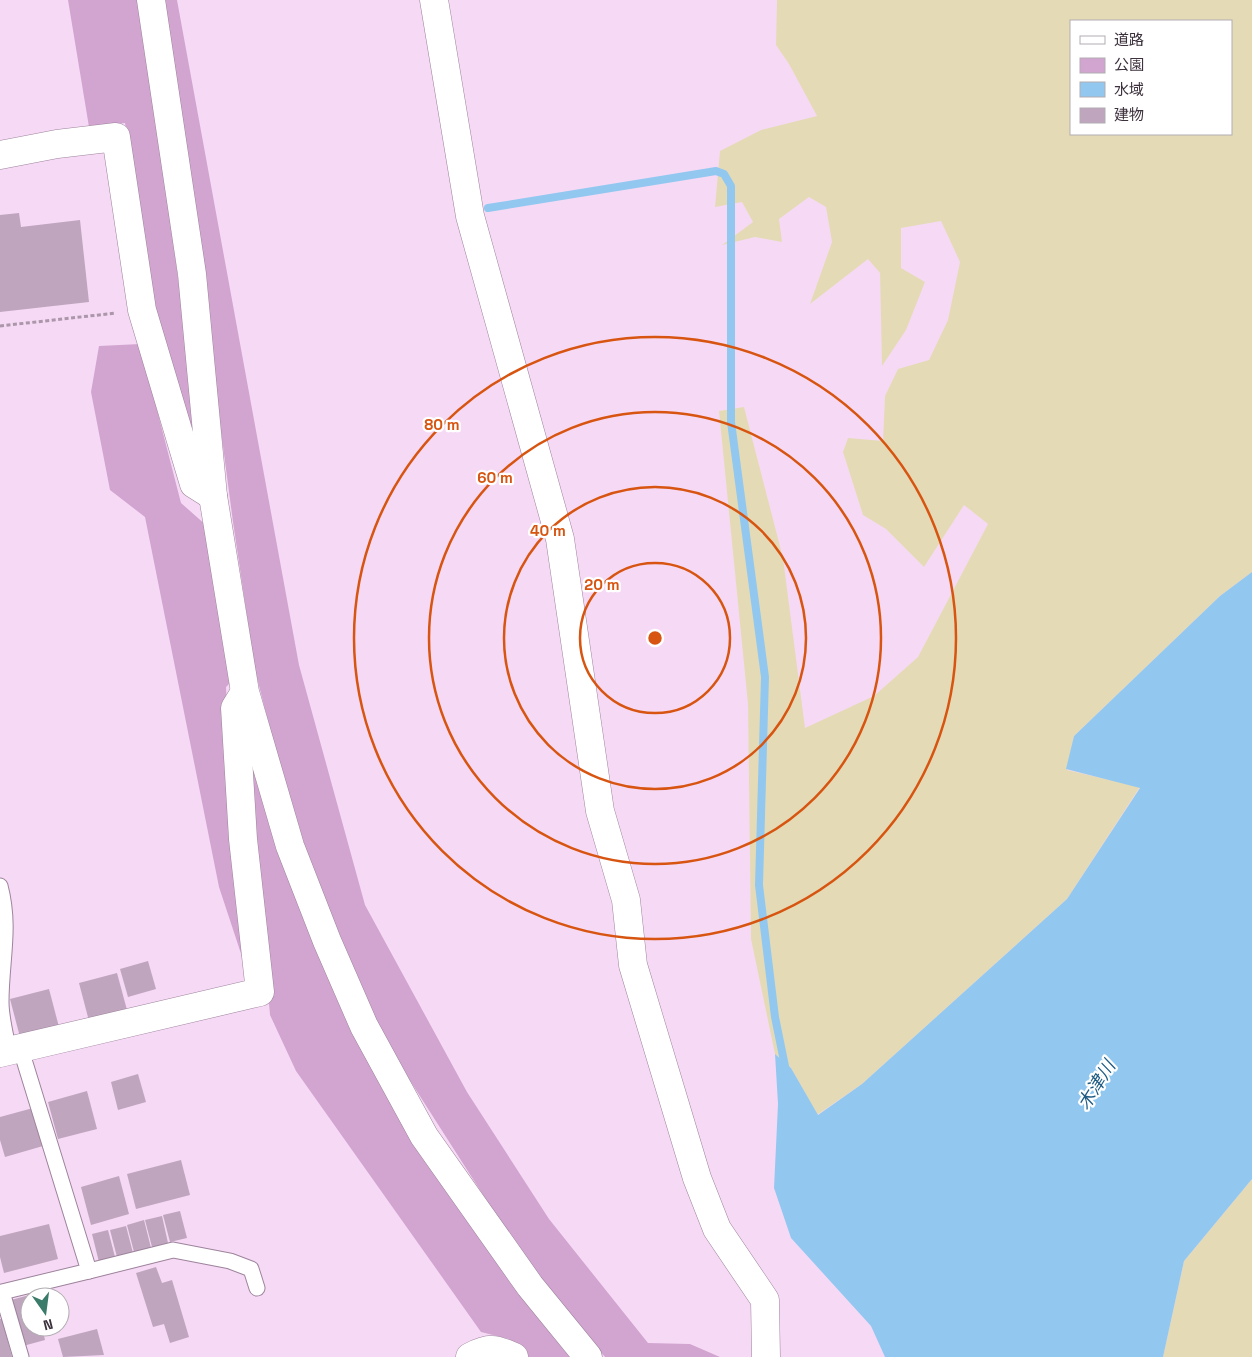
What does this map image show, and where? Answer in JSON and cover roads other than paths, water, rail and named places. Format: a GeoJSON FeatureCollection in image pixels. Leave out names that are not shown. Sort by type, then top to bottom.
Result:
{"type":"FeatureCollection","features":[{"type":"Feature","properties":{"kind":"street"},"geometry":{"type":"LineString","coordinates":[[151,0],[192,274],[214,496],[245,692],[290,846],[327,940],[364,1026],[424,1136],[530,1286],[588,1357]]}},
{"type":"Feature","properties":{"kind":"street"},"geometry":{"type":"LineString","coordinates":[[434,0],[470,216],[560,539],[600,811],[626,900],[633,965],[697,1178],[710,1212],[717,1229],[765,1300],[766,1357]]}},
{"type":"Feature","properties":{"kind":"street"},"geometry":{"type":"LineString","coordinates":[[0,156],[57,144],[116,137],[142,310],[194,484],[214,496]]}},
{"type":"Feature","properties":{"kind":"street"},"geometry":{"type":"LineString","coordinates":[[10,1052],[260,992],[243,839],[235,708],[245,692]]}},
{"type":"Feature","properties":{"kind":"street"},"geometry":{"type":"LineString","coordinates":[[470,1357],[484,1349],[498,1350],[514,1357]]}},
{"type":"Feature","properties":{"kind":"lane"},"geometry":{"type":"LineString","coordinates":[[0,886],[5,903],[7,941],[1,1005],[10,1052],[89,1271]]}},
{"type":"Feature","properties":{"kind":"lane"},"geometry":{"type":"LineString","coordinates":[[21,1357],[2,1292],[174,1250],[230,1261],[251,1269],[257,1288]]}},
{"type":"Feature","properties":{"kind":"water","name":"木津川"},"geometry":{"type":"Polygon","coordinates":[[[1252,572],[1252,1179],[1184,1261],[1163,1357],[885,1357],[871,1326],[791,1238],[774,1188],[778,1104],[775,1054],[791,1068],[818,1115],[862,1084],[1067,899],[1140,788],[1066,769],[1074,736],[1220,596],[1252,572]]]}},
{"type":"Feature","properties":{"kind":"waterway"},"geometry":{"type":"LineString","coordinates":[[488,208],[716,171],[724,174],[731,186],[731,422],[765,677],[759,885],[775,1017],[786,1071]]}}]}
